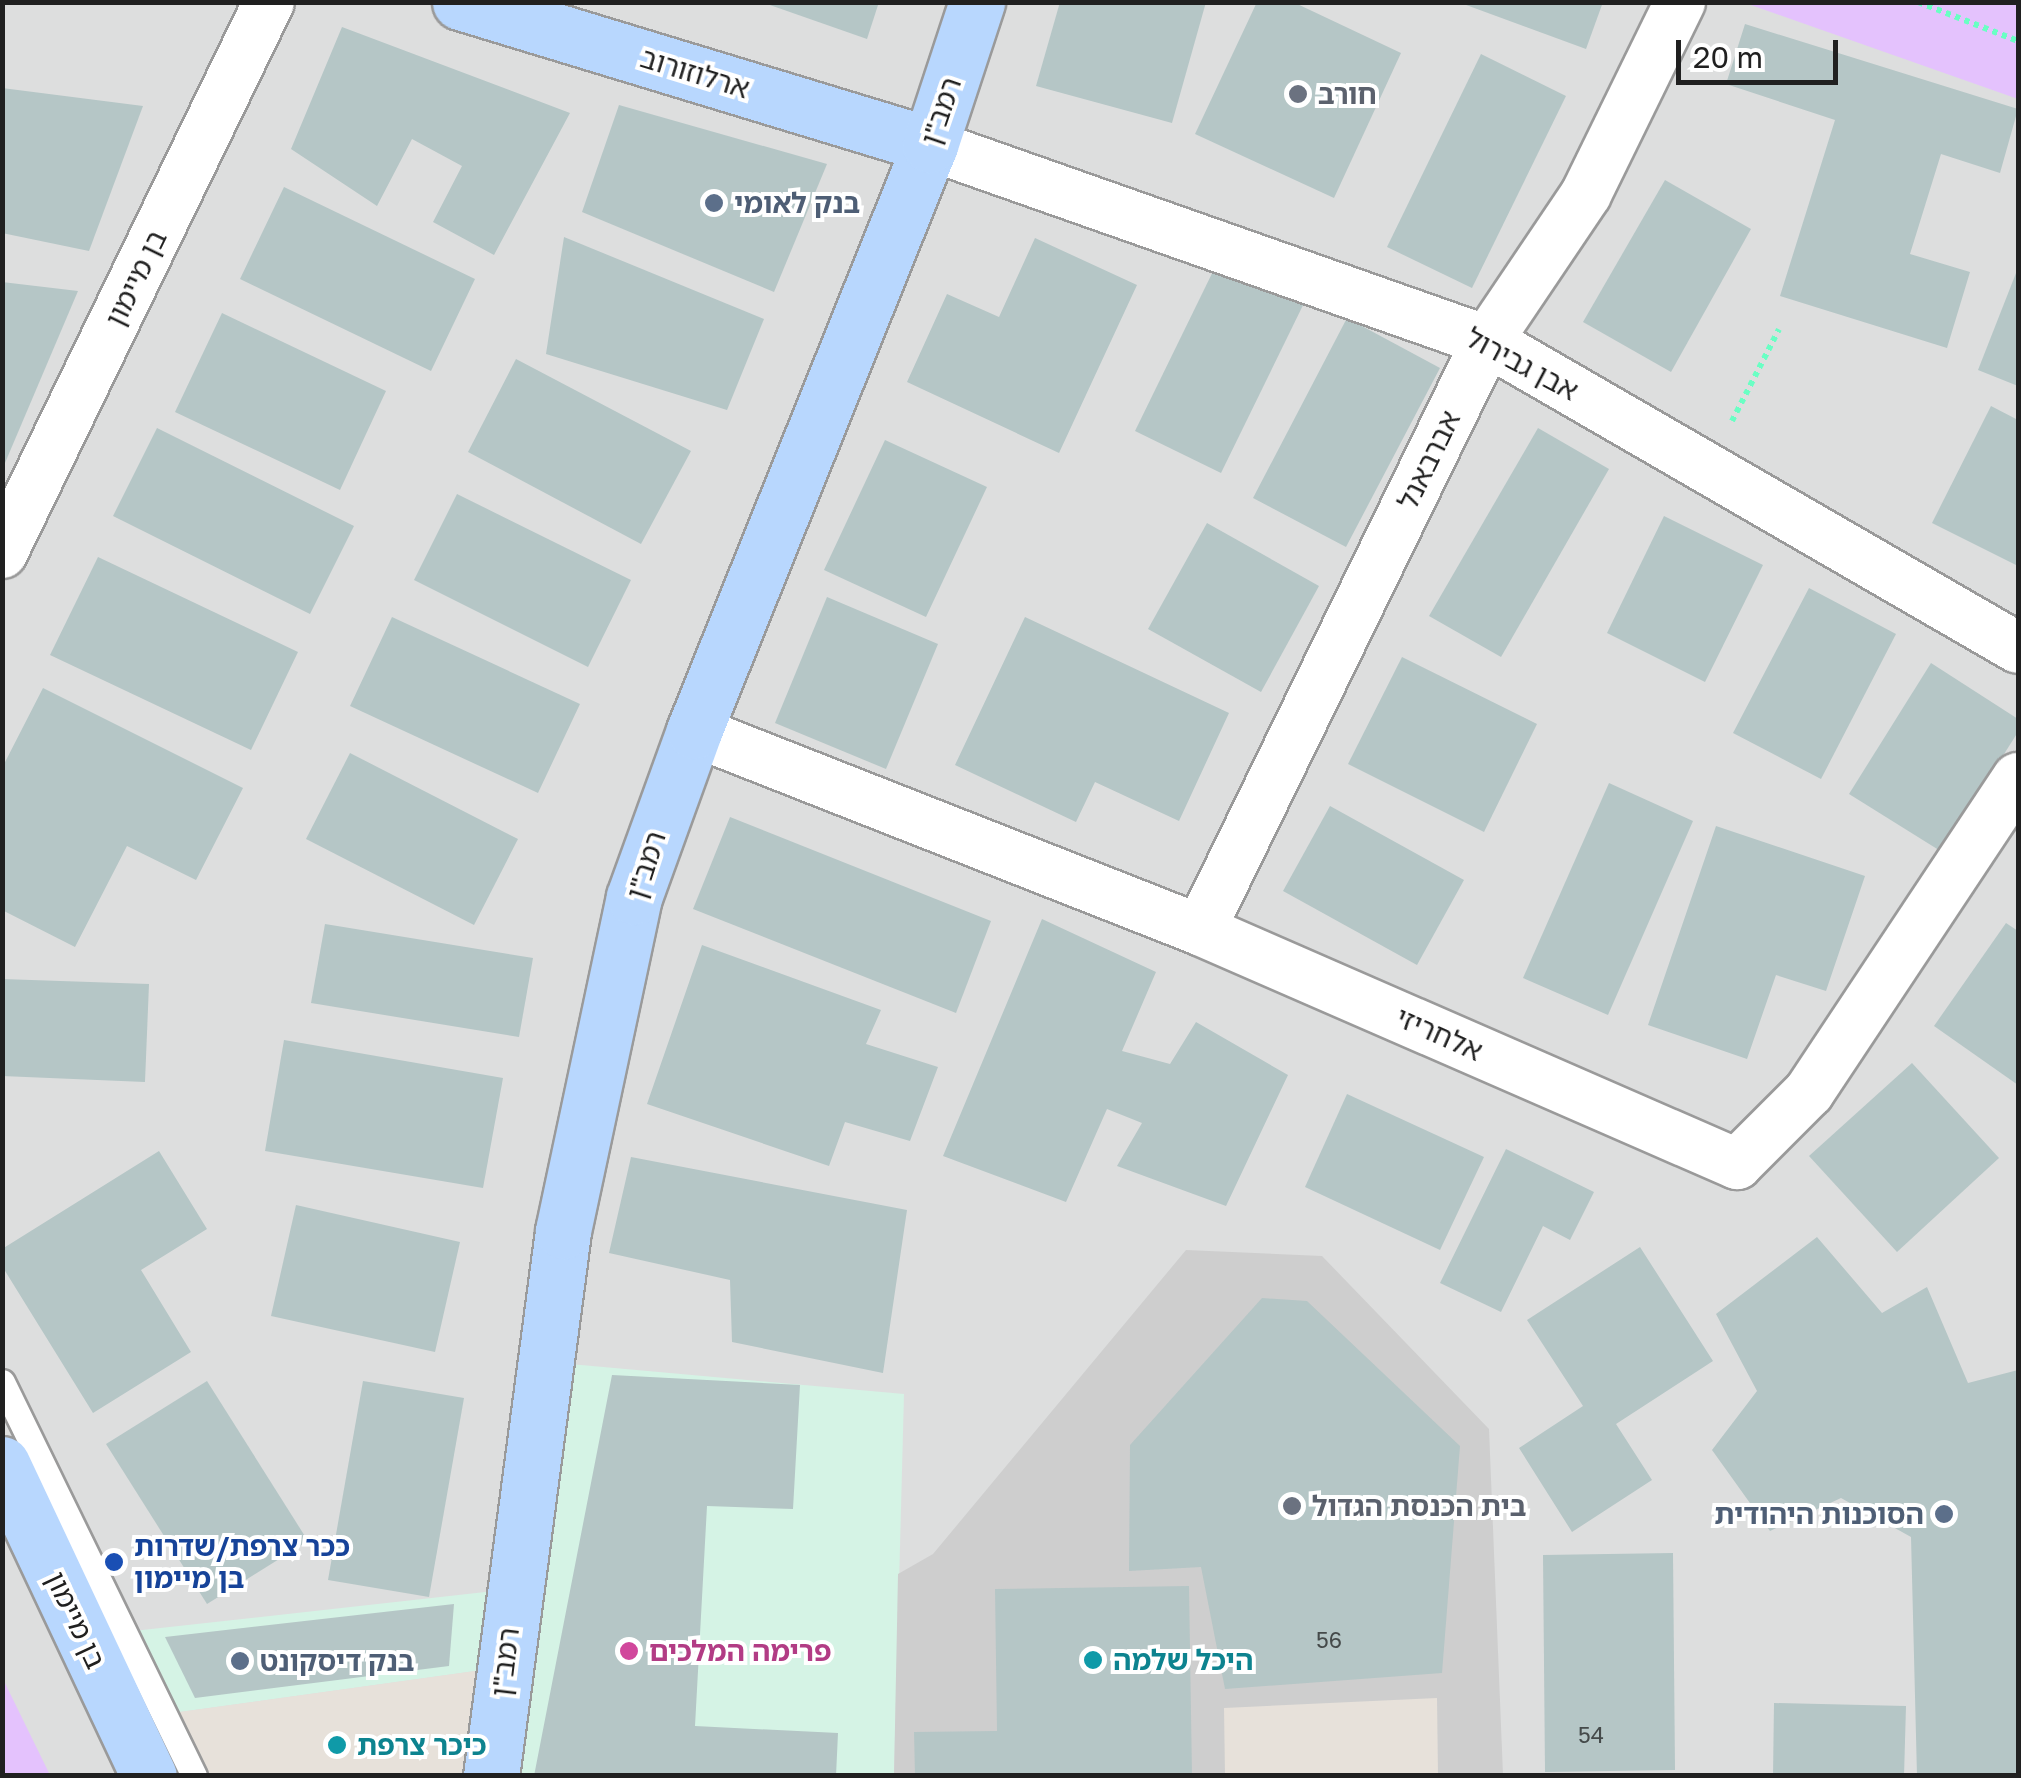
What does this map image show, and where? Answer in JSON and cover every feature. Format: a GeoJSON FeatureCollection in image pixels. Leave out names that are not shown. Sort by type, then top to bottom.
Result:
{"type":"FeatureCollection","features":[{"type":"Feature","properties":{"kind":"street","name":"בן מיימון"},"geometry":{"type":"LineString","coordinates":[[2,554],[269,2]]}},
{"type":"Feature","properties":{"kind":"street","name":"ארלוזורוב"},"geometry":{"type":"LineString","coordinates":[[460,2],[930,145]]}},
{"type":"Feature","properties":{"kind":"street","name":"רמב\"ן"},"geometry":{"type":"LineString","coordinates":[[491,1776],[539,1379],[591,1076],[634,897],[694,731],[930,145],[977,2]]}},
{"type":"Feature","properties":{"kind":"street","name":"אברבאנל"},"geometry":{"type":"LineString","coordinates":[[1200,930],[1487,340],[1586,194],[1680,2]]}},
{"type":"Feature","properties":{"kind":"street","name":"אבן גבירול"},"geometry":{"type":"LineString","coordinates":[[930,145],[1487,340],[2018,648]]}},
{"type":"Feature","properties":{"kind":"street","name":"אלחריזי"},"geometry":{"type":"LineString","coordinates":[[694,731],[1200,930],[1737,1164],[1808,1092],[2018,778]]}},
{"type":"Feature","properties":{"kind":"street","name":"בן מיימון"},"geometry":{"type":"LineString","coordinates":[[2,1464],[149,1776]]}},
{"type":"Feature","properties":{"kind":"lane"},"geometry":{"type":"LineString","coordinates":[[2,1382],[194,1776]]}},
{"type":"Feature","properties":{"kind":"path"},"geometry":{"type":"LineString","coordinates":[[1918,2],[2018,41]]}},
{"type":"Feature","properties":{"kind":"path"},"geometry":{"type":"LineString","coordinates":[[1707,468],[1779,329]]}},
{"type":"Feature","properties":{"kind":"shaded area"},"geometry":{"type":"Polygon","coordinates":[[[3,3],[2018,3],[2018,1775],[3,1775],[3,3]]]}},
{"type":"Feature","properties":{"kind":"shaded area"},"geometry":{"type":"Polygon","coordinates":[[[1745,3],[2018,3],[2018,99],[1745,3]]]}},
{"type":"Feature","properties":{"kind":"shaded area"},"geometry":{"type":"Polygon","coordinates":[[[1186,1250],[1322,1256],[1489,1429],[1503,1775],[894,1776],[898,1574],[933,1554],[1186,1250]]]}},
{"type":"Feature","properties":{"kind":"shaded area"},"geometry":{"type":"Polygon","coordinates":[[[570,1364],[904,1394],[894,1775],[521,1776],[570,1364]]]}},
{"type":"Feature","properties":{"kind":"shaded area"},"geometry":{"type":"Polygon","coordinates":[[[513,1589],[504,1667],[165,1714],[124,1632],[513,1589]]]}},
{"type":"Feature","properties":{"kind":"shaded area","name":"כיכר צרפת"},"geometry":{"type":"Polygon","coordinates":[[[504,1667],[491,1775],[194,1775],[165,1714],[504,1667]]]}},
{"type":"Feature","properties":{"kind":"shaded area"},"geometry":{"type":"Polygon","coordinates":[[[3,1679],[50,1775],[3,1775],[3,1679]]]}},
{"type":"Feature","properties":{"kind":"shaded area"},"geometry":{"type":"Polygon","coordinates":[[[1437,1698],[1438,1775],[1225,1775],[1224,1708],[1437,1698]]]}},
{"type":"Feature","properties":{"kind":"building"},"geometry":{"type":"Polygon","coordinates":[[[761,2],[879,2],[867,39],[761,2]]]}},
{"type":"Feature","properties":{"kind":"building"},"geometry":{"type":"Polygon","coordinates":[[[1060,2],[1206,2],[1172,123],[1036,86],[1060,2]]]}},
{"type":"Feature","properties":{"kind":"building","name":"חורב"},"geometry":{"type":"Polygon","coordinates":[[[1257,2],[1293,2],[1401,53],[1334,198],[1195,134],[1257,2]]]}},
{"type":"Feature","properties":{"kind":"building"},"geometry":{"type":"Polygon","coordinates":[[[1458,2],[1603,2],[1586,49],[1458,2]]]}},
{"type":"Feature","properties":{"kind":"building"},"geometry":{"type":"Polygon","coordinates":[[[1745,24],[2018,109],[2000,173],[1941,154],[1910,254],[1970,272],[1947,348],[1780,296],[1835,120],[1726,84],[1745,24]]]}},
{"type":"Feature","properties":{"kind":"building"},"geometry":{"type":"Polygon","coordinates":[[[342,27],[570,113],[494,255],[433,222],[462,166],[412,139],[377,206],[291,149],[342,27]]]}},
{"type":"Feature","properties":{"kind":"building"},"geometry":{"type":"Polygon","coordinates":[[[1481,54],[1566,96],[1472,288],[1387,247],[1481,54]]]}},
{"type":"Feature","properties":{"kind":"building"},"geometry":{"type":"Polygon","coordinates":[[[2,88],[143,106],[89,251],[2,233],[2,88]]]}},
{"type":"Feature","properties":{"kind":"building"},"geometry":{"type":"Polygon","coordinates":[[[619,105],[827,164],[774,292],[582,212],[619,105]]]}},
{"type":"Feature","properties":{"kind":"building"},"geometry":{"type":"Polygon","coordinates":[[[1665,180],[1751,229],[1671,372],[1583,322],[1665,180]]]}},
{"type":"Feature","properties":{"kind":"building"},"geometry":{"type":"Polygon","coordinates":[[[284,187],[475,279],[431,371],[240,279],[284,187]]]}},
{"type":"Feature","properties":{"kind":"building"},"geometry":{"type":"Polygon","coordinates":[[[564,237],[764,319],[727,410],[546,354],[564,237]]]}},
{"type":"Feature","properties":{"kind":"building"},"geometry":{"type":"Polygon","coordinates":[[[1035,238],[1137,285],[1059,453],[907,382],[947,294],[999,317],[1035,238]]]}},
{"type":"Feature","properties":{"kind":"building"},"geometry":{"type":"Polygon","coordinates":[[[1221,255],[1307,297],[1221,473],[1135,431],[1221,255]]]}},
{"type":"Feature","properties":{"kind":"building"},"geometry":{"type":"Polygon","coordinates":[[[2018,268],[2018,386],[1978,370],[2018,268]]]}},
{"type":"Feature","properties":{"kind":"building"},"geometry":{"type":"Polygon","coordinates":[[[2,282],[78,291],[2,470],[2,282]]]}},
{"type":"Feature","properties":{"kind":"building"},"geometry":{"type":"Polygon","coordinates":[[[222,313],[386,391],[340,490],[175,412],[222,313]]]}},
{"type":"Feature","properties":{"kind":"building"},"geometry":{"type":"Polygon","coordinates":[[[1347,318],[1440,368],[1346,547],[1253,498],[1347,318]]]}},
{"type":"Feature","properties":{"kind":"building"},"geometry":{"type":"Polygon","coordinates":[[[516,359],[691,451],[641,544],[468,452],[516,359]]]}},
{"type":"Feature","properties":{"kind":"building"},"geometry":{"type":"Polygon","coordinates":[[[1991,406],[2018,420],[2018,566],[1932,523],[1991,406]]]}},
{"type":"Feature","properties":{"kind":"building"},"geometry":{"type":"Polygon","coordinates":[[[157,428],[354,526],[310,614],[113,516],[157,428]]]}},
{"type":"Feature","properties":{"kind":"building"},"geometry":{"type":"Polygon","coordinates":[[[1538,428],[1609,469],[1501,657],[1429,616],[1538,428]]]}},
{"type":"Feature","properties":{"kind":"building"},"geometry":{"type":"Polygon","coordinates":[[[885,440],[987,487],[926,617],[824,570],[885,440]]]}},
{"type":"Feature","properties":{"kind":"building"},"geometry":{"type":"Polygon","coordinates":[[[457,494],[631,580],[588,667],[414,580],[457,494]]]}},
{"type":"Feature","properties":{"kind":"building"},"geometry":{"type":"Polygon","coordinates":[[[1664,516],[1763,565],[1705,682],[1607,633],[1664,516]]]}},
{"type":"Feature","properties":{"kind":"building"},"geometry":{"type":"Polygon","coordinates":[[[1207,523],[1319,586],[1261,692],[1148,629],[1207,523]]]}},
{"type":"Feature","properties":{"kind":"building"},"geometry":{"type":"Polygon","coordinates":[[[98,557],[298,652],[251,750],[50,655],[98,557]]]}},
{"type":"Feature","properties":{"kind":"building"},"geometry":{"type":"Polygon","coordinates":[[[1809,588],[1896,634],[1821,779],[1733,733],[1809,588]]]}},
{"type":"Feature","properties":{"kind":"building"},"geometry":{"type":"Polygon","coordinates":[[[827,597],[938,644],[886,769],[775,723],[827,597]]]}},
{"type":"Feature","properties":{"kind":"building"},"geometry":{"type":"Polygon","coordinates":[[[392,617],[580,704],[538,793],[350,706],[392,617]]]}},
{"type":"Feature","properties":{"kind":"building"},"geometry":{"type":"Polygon","coordinates":[[[1025,617],[1229,713],[1179,821],[1095,782],[1076,822],[955,765],[1025,617]]]}},
{"type":"Feature","properties":{"kind":"building"},"geometry":{"type":"Polygon","coordinates":[[[1402,657],[1537,724],[1484,832],[1348,764],[1402,657]]]}},
{"type":"Feature","properties":{"kind":"building"},"geometry":{"type":"Polygon","coordinates":[[[1931,663],[2018,719],[2018,732],[1942,852],[1849,794],[1931,663]]]}},
{"type":"Feature","properties":{"kind":"building"},"geometry":{"type":"Polygon","coordinates":[[[43,688],[243,788],[196,880],[127,846],[75,947],[2,910],[2,768],[43,688]]]}},
{"type":"Feature","properties":{"kind":"building"},"geometry":{"type":"Polygon","coordinates":[[[350,753],[518,839],[474,925],[306,839],[350,753]]]}},
{"type":"Feature","properties":{"kind":"building"},"geometry":{"type":"Polygon","coordinates":[[[1609,783],[1693,821],[1608,1015],[1523,978],[1609,783]]]}},
{"type":"Feature","properties":{"kind":"building"},"geometry":{"type":"Polygon","coordinates":[[[1330,806],[1464,880],[1417,965],[1283,891],[1330,806]]]}},
{"type":"Feature","properties":{"kind":"building"},"geometry":{"type":"Polygon","coordinates":[[[730,817],[991,921],[956,1013],[693,909],[730,817]]]}},
{"type":"Feature","properties":{"kind":"building"},"geometry":{"type":"Polygon","coordinates":[[[1716,826],[1865,876],[1826,991],[1776,975],[1747,1059],[1648,1025],[1716,826]]]}},
{"type":"Feature","properties":{"kind":"building"},"geometry":{"type":"Polygon","coordinates":[[[1042,919],[1156,972],[1122,1051],[1170,1064],[1196,1022],[1288,1075],[1226,1206],[1117,1166],[1142,1123],[1107,1109],[1066,1202],[943,1156],[1042,919]]]}},
{"type":"Feature","properties":{"kind":"building"},"geometry":{"type":"Polygon","coordinates":[[[2006,923],[2018,931],[2018,1085],[1934,1026],[2006,923]]]}},
{"type":"Feature","properties":{"kind":"building"},"geometry":{"type":"Polygon","coordinates":[[[325,924],[533,958],[519,1037],[311,1003],[325,924]]]}},
{"type":"Feature","properties":{"kind":"building"},"geometry":{"type":"Polygon","coordinates":[[[702,945],[881,1010],[866,1044],[938,1067],[910,1141],[845,1122],[829,1166],[647,1104],[702,945]]]}},
{"type":"Feature","properties":{"kind":"building"},"geometry":{"type":"Polygon","coordinates":[[[2,979],[149,984],[145,1082],[2,1076],[2,979]]]}},
{"type":"Feature","properties":{"kind":"building"},"geometry":{"type":"Polygon","coordinates":[[[284,1040],[503,1078],[483,1188],[265,1151],[284,1040]]]}},
{"type":"Feature","properties":{"kind":"building"},"geometry":{"type":"Polygon","coordinates":[[[1912,1063],[1999,1158],[1897,1252],[1809,1156],[1912,1063]]]}},
{"type":"Feature","properties":{"kind":"building"},"geometry":{"type":"Polygon","coordinates":[[[1347,1094],[1484,1157],[1440,1250],[1305,1187],[1347,1094]]]}},
{"type":"Feature","properties":{"kind":"building"},"geometry":{"type":"Polygon","coordinates":[[[1506,1149],[1594,1192],[1570,1240],[1543,1226],[1501,1312],[1440,1283],[1506,1149]]]}},
{"type":"Feature","properties":{"kind":"building"},"geometry":{"type":"Polygon","coordinates":[[[159,1151],[207,1229],[141,1270],[191,1352],[93,1413],[2,1266],[2,1249],[159,1151]]]}},
{"type":"Feature","properties":{"kind":"building"},"geometry":{"type":"Polygon","coordinates":[[[631,1157],[907,1210],[883,1373],[732,1342],[730,1280],[609,1253],[631,1157]]]}},
{"type":"Feature","properties":{"kind":"building"},"geometry":{"type":"Polygon","coordinates":[[[296,1205],[460,1242],[435,1352],[271,1316],[296,1205]]]}},
{"type":"Feature","properties":{"kind":"building","name":"הסוכנות היהודית"},"geometry":{"type":"Polygon","coordinates":[[[1817,1237],[1882,1313],[1927,1287],[1968,1383],[2018,1370],[2018,1776],[1917,1776],[1911,1537],[1841,1498],[1770,1531],[1712,1450],[1757,1391],[1716,1314],[1817,1237]]]}},
{"type":"Feature","properties":{"kind":"building"},"geometry":{"type":"Polygon","coordinates":[[[1640,1247],[1713,1361],[1616,1424],[1652,1480],[1572,1532],[1519,1448],[1583,1406],[1527,1320],[1640,1247]]]}},
{"type":"Feature","properties":{"kind":"building","name":"בית הכנסת הגדול"},"geometry":{"type":"Polygon","coordinates":[[[1262,1298],[1307,1301],[1460,1446],[1442,1673],[1225,1689],[1201,1567],[1129,1571],[1130,1445],[1262,1298]]]}},
{"type":"Feature","properties":{"kind":"building","name":"פרימה המלכים"},"geometry":{"type":"Polygon","coordinates":[[[612,1375],[800,1385],[793,1509],[707,1506],[695,1726],[838,1733],[836,1776],[534,1776],[612,1375]]]}},
{"type":"Feature","properties":{"kind":"building"},"geometry":{"type":"Polygon","coordinates":[[[207,1381],[308,1541],[207,1604],[106,1444],[207,1381]]]}},
{"type":"Feature","properties":{"kind":"building"},"geometry":{"type":"Polygon","coordinates":[[[363,1381],[464,1398],[429,1597],[328,1580],[363,1381]]]}},
{"type":"Feature","properties":{"kind":"building"},"geometry":{"type":"Polygon","coordinates":[[[1673,1553],[1675,1770],[1545,1772],[1543,1555],[1673,1553]]]}},
{"type":"Feature","properties":{"kind":"building","name":"היכל שלמה"},"geometry":{"type":"Polygon","coordinates":[[[1189,1586],[1192,1776],[915,1776],[914,1732],[997,1731],[995,1589],[1189,1586]]]}},
{"type":"Feature","properties":{"kind":"building"},"geometry":{"type":"Polygon","coordinates":[[[454,1604],[449,1666],[195,1698],[165,1637],[454,1604]]]}},
{"type":"Feature","properties":{"kind":"building"},"geometry":{"type":"Polygon","coordinates":[[[1774,1703],[1906,1706],[1904,1776],[1773,1776],[1774,1703]]]}},
{"type":"Feature","properties":{"kind":"place","name":"חורב"},"geometry":{"type":"Point","coordinates":[1298,94]}},
{"type":"Feature","properties":{"kind":"place","name":"בנק לאומי"},"geometry":{"type":"Point","coordinates":[714,203]}},
{"type":"Feature","properties":{"kind":"place","name":"בית הכנסת הגדול"},"geometry":{"type":"Point","coordinates":[1292,1506]}},
{"type":"Feature","properties":{"kind":"place","name":"הסוכנות היהודית"},"geometry":{"type":"Point","coordinates":[1944,1514]}},
{"type":"Feature","properties":{"kind":"place","name":"ככר צרפת/שדרות בן מיימון"},"geometry":{"type":"Point","coordinates":[114,1562]}},
{"type":"Feature","properties":{"kind":"place","name":"פרימה המלכים"},"geometry":{"type":"Point","coordinates":[629,1651]}},
{"type":"Feature","properties":{"kind":"place","name":"היכל שלמה"},"geometry":{"type":"Point","coordinates":[1093,1660]}},
{"type":"Feature","properties":{"kind":"place","name":"בנק דיסקונט"},"geometry":{"type":"Point","coordinates":[240,1661]}},
{"type":"Feature","properties":{"kind":"place","name":"כיכר צרפת"},"geometry":{"type":"Point","coordinates":[337,1745]}}]}
